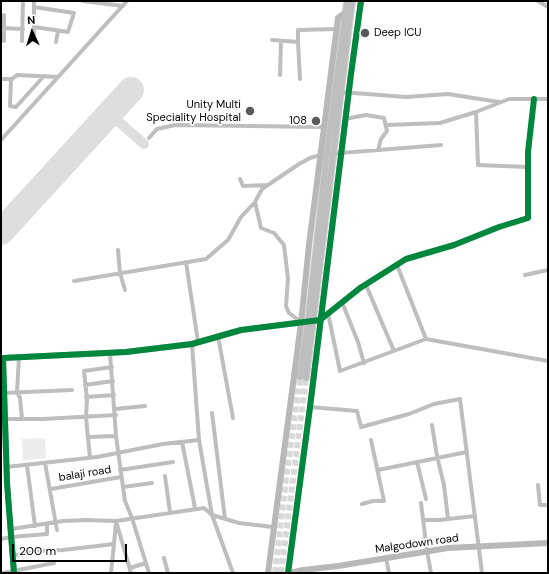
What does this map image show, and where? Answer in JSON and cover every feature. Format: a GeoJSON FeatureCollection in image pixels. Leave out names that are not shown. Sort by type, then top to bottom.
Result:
{"type":"FeatureCollection","features":[{"type":"Feature","properties":{"kind":"main road"},"geometry":{"type":"LineString","coordinates":[[300,377],[304,370],[307,322],[324,155],[334,101],[347,1]]}},
{"type":"Feature","properties":{"kind":"main road"},"geometry":{"type":"LineString","coordinates":[[307,322],[334,154],[352,1]]}},
{"type":"Feature","properties":{"kind":"street"},"geometry":{"type":"LineString","coordinates":[[22,41],[23,1]]}},
{"type":"Feature","properties":{"kind":"street"},"geometry":{"type":"LineString","coordinates":[[34,1],[34,40]]}},
{"type":"Feature","properties":{"kind":"street"},"geometry":{"type":"LineString","coordinates":[[83,1],[123,6]]}},
{"type":"Feature","properties":{"kind":"street"},"geometry":{"type":"LineString","coordinates":[[1,140],[127,1]]}},
{"type":"Feature","properties":{"kind":"street"},"geometry":{"type":"LineString","coordinates":[[289,573],[348,93],[361,1]]}},
{"type":"Feature","properties":{"kind":"street"},"geometry":{"type":"LineString","coordinates":[[540,1],[548,7]]}},
{"type":"Feature","properties":{"kind":"street"},"geometry":{"type":"LineString","coordinates":[[34,7],[74,13],[68,32],[34,27]]}},
{"type":"Feature","properties":{"kind":"street"},"geometry":{"type":"LineString","coordinates":[[324,155],[324,127],[338,18],[346,12]]}},
{"type":"Feature","properties":{"kind":"street"},"geometry":{"type":"LineString","coordinates":[[4,15],[2,28],[4,41]]}},
{"type":"Feature","properties":{"kind":"street"},"geometry":{"type":"LineString","coordinates":[[2,28],[22,29]]}},
{"type":"Feature","properties":{"kind":"street"},"geometry":{"type":"LineString","coordinates":[[300,79],[298,30],[337,29]]}},
{"type":"Feature","properties":{"kind":"street"},"geometry":{"type":"LineString","coordinates":[[56,42],[58,31]]}},
{"type":"Feature","properties":{"kind":"street"},"geometry":{"type":"LineString","coordinates":[[272,40],[298,42]]}},
{"type":"Feature","properties":{"kind":"street"},"geometry":{"type":"LineString","coordinates":[[280,76],[281,41]]}},
{"type":"Feature","properties":{"kind":"street"},"geometry":{"type":"LineString","coordinates":[[1,79],[11,79],[16,75],[58,77]]}},
{"type":"Feature","properties":{"kind":"street"},"geometry":{"type":"LineString","coordinates":[[11,79],[10,106],[16,106],[44,76]]}},
{"type":"Feature","properties":{"kind":"street"},"geometry":{"type":"LineString","coordinates":[[341,92],[406,96],[448,94],[499,102]]}},
{"type":"Feature","properties":{"kind":"street"},"geometry":{"type":"LineString","coordinates":[[523,92],[524,99]]}},
{"type":"Feature","properties":{"kind":"street"},"geometry":{"type":"LineString","coordinates":[[386,125],[440,123],[476,112],[509,99],[548,99]]}},
{"type":"Feature","properties":{"kind":"street"},"geometry":{"type":"LineString","coordinates":[[14,572],[4,480],[6,467],[3,444],[5,419],[3,358],[110,353],[195,343],[241,330],[320,320],[363,286],[406,259],[454,245],[499,226],[528,218],[528,152],[534,99]]}},
{"type":"Feature","properties":{"kind":"street"},"geometry":{"type":"LineString","coordinates":[[327,101],[334,101]]}},
{"type":"Feature","properties":{"kind":"street"},"geometry":{"type":"LineString","coordinates":[[476,112],[478,165],[528,167]]}},
{"type":"Feature","properties":{"kind":"street"},"geometry":{"type":"LineString","coordinates":[[345,119],[366,115],[384,118],[387,131],[380,139],[378,150]]}},
{"type":"Feature","properties":{"kind":"street"},"geometry":{"type":"LineString","coordinates":[[149,138],[158,129],[175,125],[324,127]]}},
{"type":"Feature","properties":{"kind":"street"},"geometry":{"type":"LineString","coordinates":[[74,281],[206,259],[228,240],[241,217],[255,202],[262,189],[310,158],[341,152],[441,145]]}},
{"type":"Feature","properties":{"kind":"street"},"geometry":{"type":"LineString","coordinates":[[240,179],[243,186],[268,185]]}},
{"type":"Feature","properties":{"kind":"street"},"geometry":{"type":"LineString","coordinates":[[255,202],[261,228],[274,233],[284,245],[288,279],[286,306],[289,313],[307,322]]}},
{"type":"Feature","properties":{"kind":"street"},"geometry":{"type":"LineString","coordinates":[[118,250],[120,273],[125,290]]}},
{"type":"Feature","properties":{"kind":"street"},"geometry":{"type":"LineString","coordinates":[[186,262],[195,343],[193,375],[200,440],[212,515],[233,573]]}},
{"type":"Feature","properties":{"kind":"street"},"geometry":{"type":"LineString","coordinates":[[397,265],[426,339]]}},
{"type":"Feature","properties":{"kind":"street"},"geometry":{"type":"LineString","coordinates":[[525,275],[548,270]]}},
{"type":"Feature","properties":{"kind":"street"},"geometry":{"type":"LineString","coordinates":[[363,286],[394,351]]}},
{"type":"Feature","properties":{"kind":"street"},"geometry":{"type":"LineString","coordinates":[[342,302],[358,342],[364,363]]}},
{"type":"Feature","properties":{"kind":"street"},"geometry":{"type":"LineString","coordinates":[[328,313],[340,371],[426,339],[548,361]]}},
{"type":"Feature","properties":{"kind":"street"},"geometry":{"type":"LineString","coordinates":[[268,573],[273,527],[300,377],[307,322]]}},
{"type":"Feature","properties":{"kind":"street"},"geometry":{"type":"LineString","coordinates":[[218,336],[233,418]]}},
{"type":"Feature","properties":{"kind":"street"},"geometry":{"type":"LineString","coordinates":[[110,353],[116,415],[116,436],[125,501],[132,518],[149,573]]}},
{"type":"Feature","properties":{"kind":"street"},"geometry":{"type":"LineString","coordinates":[[19,357],[17,392],[20,398],[22,419]]}},
{"type":"Feature","properties":{"kind":"street"},"geometry":{"type":"LineString","coordinates":[[90,458],[84,371],[112,367]]}},
{"type":"Feature","properties":{"kind":"street"},"geometry":{"type":"LineString","coordinates":[[300,377],[304,370],[314,377]]}},
{"type":"Feature","properties":{"kind":"street"},"geometry":{"type":"LineString","coordinates":[[85,385],[113,381]]}},
{"type":"Feature","properties":{"kind":"street"},"geometry":{"type":"LineString","coordinates":[[4,393],[72,390]]}},
{"type":"Feature","properties":{"kind":"street"},"geometry":{"type":"LineString","coordinates":[[86,397],[114,395]]}},
{"type":"Feature","properties":{"kind":"street"},"geometry":{"type":"LineString","coordinates":[[310,407],[357,411],[361,428],[408,414],[434,404],[460,399],[482,573]]}},
{"type":"Feature","properties":{"kind":"street"},"geometry":{"type":"LineString","coordinates":[[115,410],[145,406]]}},
{"type":"Feature","properties":{"kind":"street"},"geometry":{"type":"LineString","coordinates":[[212,413],[225,519]]}},
{"type":"Feature","properties":{"kind":"street"},"geometry":{"type":"LineString","coordinates":[[5,419],[116,415]]}},
{"type":"Feature","properties":{"kind":"street"},"geometry":{"type":"LineString","coordinates":[[432,425],[444,485],[448,519]]}},
{"type":"Feature","properties":{"kind":"street"},"geometry":{"type":"LineString","coordinates":[[88,437],[116,436]]}},
{"type":"Feature","properties":{"kind":"street"},"geometry":{"type":"LineString","coordinates":[[6,467],[90,458],[163,444],[200,440]]}},
{"type":"Feature","properties":{"kind":"street"},"geometry":{"type":"LineString","coordinates":[[362,504],[373,501],[384,501],[371,440]]}},
{"type":"Feature","properties":{"kind":"street"},"geometry":{"type":"LineString","coordinates":[[182,442],[195,508]]}},
{"type":"Feature","properties":{"kind":"street"},"geometry":{"type":"LineString","coordinates":[[378,470],[467,452]]}},
{"type":"Feature","properties":{"kind":"street"},"geometry":{"type":"LineString","coordinates":[[120,470],[173,462]]}},
{"type":"Feature","properties":{"kind":"street"},"geometry":{"type":"LineString","coordinates":[[417,462],[426,499]]}},
{"type":"Feature","properties":{"kind":"street"},"geometry":{"type":"LineString","coordinates":[[45,463],[48,484],[51,489],[57,530]]}},
{"type":"Feature","properties":{"kind":"street"},"geometry":{"type":"LineString","coordinates":[[27,465],[35,526]]}},
{"type":"Feature","properties":{"kind":"street"},"geometry":{"type":"LineString","coordinates":[[165,476],[170,512]]}},
{"type":"Feature","properties":{"kind":"street","name":"balaji road"},"geometry":{"type":"LineString","coordinates":[[51,489],[121,478]]}},
{"type":"Feature","properties":{"kind":"street"},"geometry":{"type":"LineString","coordinates":[[123,487],[152,483]]}},
{"type":"Feature","properties":{"kind":"street"},"geometry":{"type":"LineString","coordinates":[[538,485],[540,505],[548,505]]}},
{"type":"Feature","properties":{"kind":"street"},"geometry":{"type":"LineString","coordinates":[[422,503],[431,573]]}},
{"type":"Feature","properties":{"kind":"street"},"geometry":{"type":"LineString","coordinates":[[10,529],[55,522],[86,520],[116,521],[195,508],[204,508],[212,515],[239,523],[273,527]]}},
{"type":"Feature","properties":{"kind":"street"},"geometry":{"type":"LineString","coordinates":[[424,520],[475,516]]}},
{"type":"Feature","properties":{"kind":"street"},"geometry":{"type":"LineString","coordinates":[[111,573],[116,521]]}},
{"type":"Feature","properties":{"kind":"street"},"geometry":{"type":"LineString","coordinates":[[116,521],[130,571],[146,563]]}},
{"type":"Feature","properties":{"kind":"street"},"geometry":{"type":"LineString","coordinates":[[1,539],[47,534],[47,524]]}},
{"type":"Feature","properties":{"kind":"street","name":"Malgodown road"},"geometry":{"type":"LineString","coordinates":[[289,573],[448,548],[548,543]]}},
{"type":"Feature","properties":{"kind":"street"},"geometry":{"type":"LineString","coordinates":[[13,556],[38,551],[62,550],[114,544]]}},
{"type":"Feature","properties":{"kind":"street"},"geometry":{"type":"LineString","coordinates":[[164,558],[168,573]]}},
{"type":"Feature","properties":{"kind":"street"},"geometry":{"type":"LineString","coordinates":[[386,558],[389,573]]}},
{"type":"Feature","properties":{"kind":"street"},"geometry":{"type":"LineString","coordinates":[[3,573],[54,564]]}},
{"type":"Feature","properties":{"kind":"shaded area"},"geometry":{"type":"Polygon","coordinates":[[[45,438],[46,458],[23,460],[22,439],[45,438]]]}},
{"type":"Feature","properties":{"kind":"taxiway"},"geometry":{"type":"LineString","coordinates":[[110,114],[144,144]]}},
{"type":"Feature","properties":{"kind":"runway"},"geometry":{"type":"LineString","coordinates":[[1,232],[131,90]]}},
{"type":"Feature","properties":{"kind":"tunnel"},"geometry":{"type":"LineString","coordinates":[[275,573],[300,377]]}},
{"type":"Feature","properties":{"kind":"tunnel"},"geometry":{"type":"LineString","coordinates":[[281,573],[306,378]]}},
{"type":"Feature","properties":{"kind":"cycle path"},"geometry":{"type":"LineString","coordinates":[[288,573],[361,1]]}},
{"type":"Feature","properties":{"kind":"cycle path"},"geometry":{"type":"LineString","coordinates":[[14,573],[7,483],[3,358],[126,352],[192,344],[241,330],[320,320],[360,288],[406,259],[454,245],[499,227],[528,218],[528,152],[534,99]]}},
{"type":"Feature","properties":{"kind":"place","name":"Deep ICU"},"geometry":{"type":"Point","coordinates":[365,33]}},
{"type":"Feature","properties":{"kind":"place","name":"Unity Multi Speciality Hospital"},"geometry":{"type":"Point","coordinates":[250,111]}},
{"type":"Feature","properties":{"kind":"place","name":"108"},"geometry":{"type":"Point","coordinates":[316,121]}}]}
